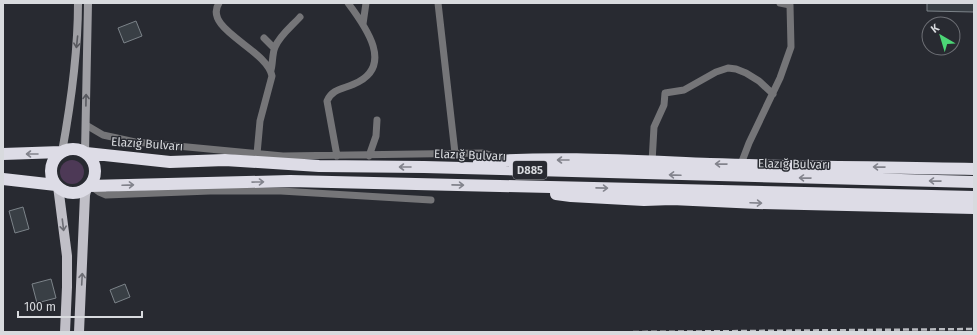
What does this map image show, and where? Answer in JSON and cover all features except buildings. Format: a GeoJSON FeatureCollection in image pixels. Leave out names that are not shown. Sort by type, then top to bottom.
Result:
{"type":"FeatureCollection","features":[{"type":"Feature","properties":{"kind":"highway"},"geometry":{"type":"LineString","coordinates":[[3,154],[62,152],[74,149],[86,153],[91,158],[95,172],[89,186],[84,190],[76,193],[69,192],[62,190],[57,186],[51,172],[52,164],[62,152]]}},
{"type":"Feature","properties":{"kind":"highway","name":"Elazığ Bulvarı"},"geometry":{"type":"LineString","coordinates":[[86,153],[170,162],[225,160],[319,166],[424,167],[974,182]]}},
{"type":"Feature","properties":{"kind":"highway"},"geometry":{"type":"LineString","coordinates":[[424,167],[506,160],[613,160],[974,170]]}},
{"type":"Feature","properties":{"kind":"highway"},"geometry":{"type":"LineString","coordinates":[[3,179],[57,186]]}},
{"type":"Feature","properties":{"kind":"highway","name":"D885"},"geometry":{"type":"LineString","coordinates":[[89,186],[290,181],[974,196]]}},
{"type":"Feature","properties":{"kind":"highway"},"geometry":{"type":"LineString","coordinates":[[508,186],[571,196],[644,200],[672,199],[764,203],[974,208]]}},
{"type":"Feature","properties":{"kind":"main road"},"geometry":{"type":"LineString","coordinates":[[62,152],[69,115],[78,29],[78,3]]}},
{"type":"Feature","properties":{"kind":"main road"},"geometry":{"type":"LineString","coordinates":[[86,153],[88,3]]}},
{"type":"Feature","properties":{"kind":"main road"},"geometry":{"type":"LineString","coordinates":[[57,186],[67,256],[65,332]]}},
{"type":"Feature","properties":{"kind":"main road"},"geometry":{"type":"LineString","coordinates":[[79,332],[85,195],[89,186]]}},
{"type":"Feature","properties":{"kind":"street"},"geometry":{"type":"LineString","coordinates":[[219,3],[216,14],[224,29],[238,38],[263,60],[271,70]]}},
{"type":"Feature","properties":{"kind":"street"},"geometry":{"type":"LineString","coordinates":[[337,156],[327,101],[330,94],[338,89],[355,84],[369,76],[374,68],[376,59],[370,37],[348,3]]}},
{"type":"Feature","properties":{"kind":"street"},"geometry":{"type":"LineString","coordinates":[[363,24],[366,3]]}},
{"type":"Feature","properties":{"kind":"street"},"geometry":{"type":"LineString","coordinates":[[438,3],[455,153]]}},
{"type":"Feature","properties":{"kind":"street"},"geometry":{"type":"LineString","coordinates":[[741,164],[749,143],[773,94],[791,47],[790,5],[780,3]]}},
{"type":"Feature","properties":{"kind":"street"},"geometry":{"type":"LineString","coordinates":[[257,154],[260,121],[272,76],[271,70],[274,48],[300,17]]}},
{"type":"Feature","properties":{"kind":"street"},"geometry":{"type":"LineString","coordinates":[[264,38],[274,48]]}},
{"type":"Feature","properties":{"kind":"street"},"geometry":{"type":"LineString","coordinates":[[652,162],[654,127],[664,105],[665,93],[684,90],[716,72],[728,68],[746,73],[759,81],[773,94]]}},
{"type":"Feature","properties":{"kind":"street"},"geometry":{"type":"LineString","coordinates":[[369,156],[376,136],[377,120]]}},
{"type":"Feature","properties":{"kind":"street"},"geometry":{"type":"LineString","coordinates":[[86,125],[103,135],[135,142],[257,154],[283,156],[369,156],[484,153],[506,160]]}},
{"type":"Feature","properties":{"kind":"street"},"geometry":{"type":"LineString","coordinates":[[89,186],[106,195],[210,191],[281,191],[431,200]]}},
{"type":"Feature","properties":{"kind":"shaded area"},"geometry":{"type":"Polygon","coordinates":[[[72,160],[81,163],[84,172],[81,181],[72,184],[63,181],[60,172],[63,163],[72,160]]]}},
{"type":"Feature","properties":{"kind":"railway"},"geometry":{"type":"LineString","coordinates":[[633,332],[974,329]]}}]}
